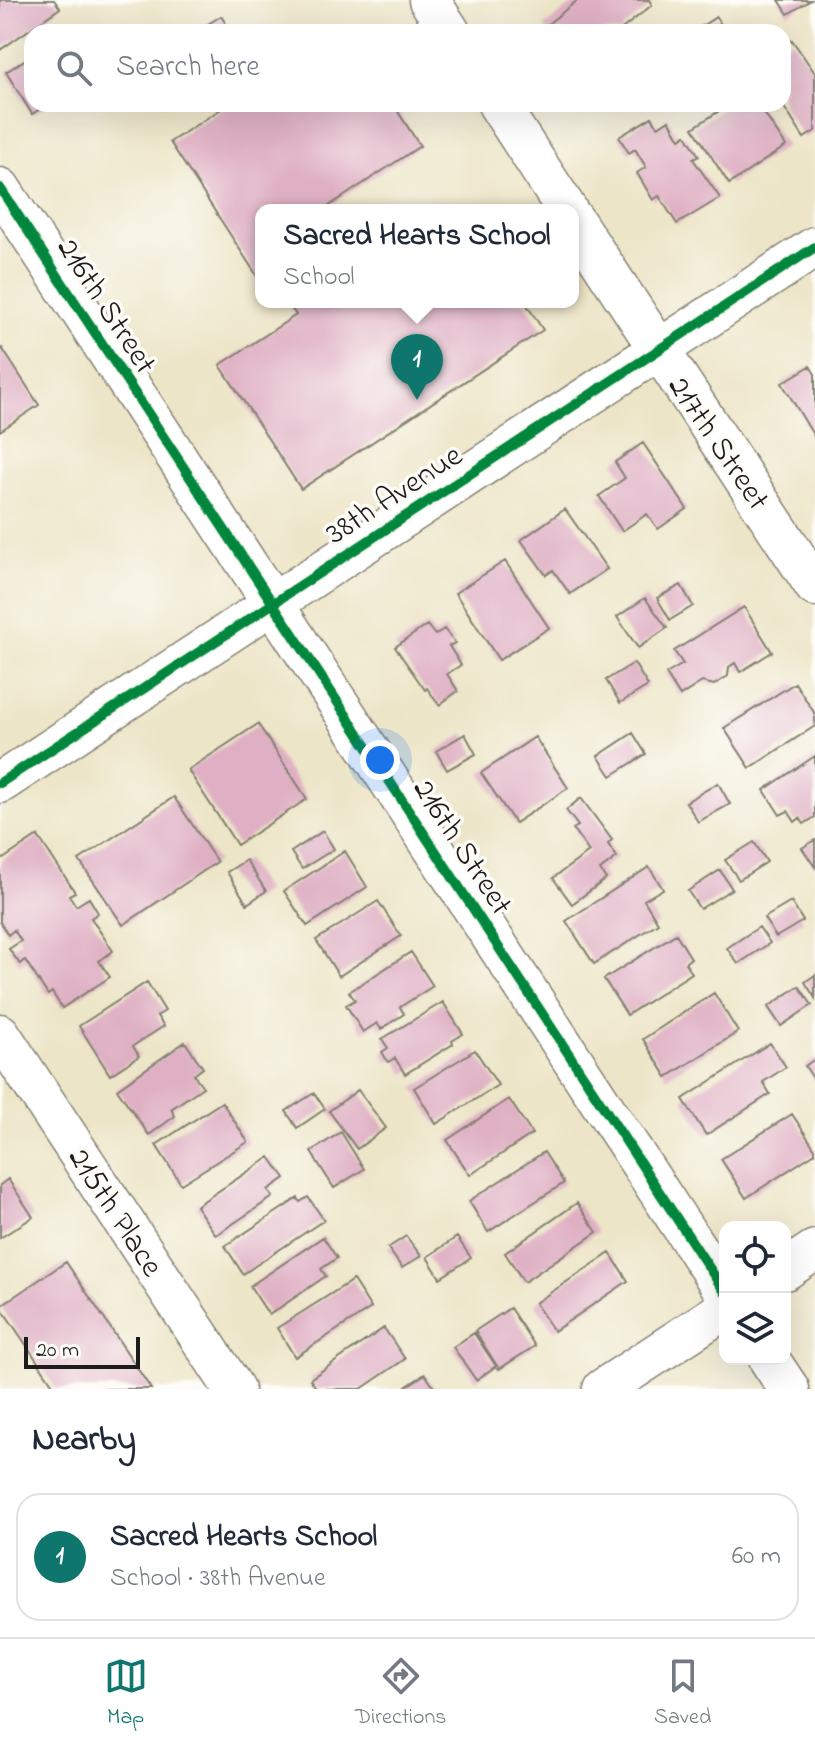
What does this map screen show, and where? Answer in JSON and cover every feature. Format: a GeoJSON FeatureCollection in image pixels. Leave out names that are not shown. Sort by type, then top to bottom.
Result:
{"type":"FeatureCollection","features":[{"type":"Feature","properties":{"kind":"street"},"geometry":{"type":"LineString","coordinates":[[429,0],[445,24]]}},
{"type":"Feature","properties":{"kind":"street"},"geometry":{"type":"LineString","coordinates":[[503,112],[563,204]]}},
{"type":"Feature","properties":{"kind":"street","name":"216th Street"},"geometry":{"type":"LineString","coordinates":[[0,188],[719,1283]]}},
{"type":"Feature","properties":{"kind":"street","name":"217th Street"},"geometry":{"type":"LineString","coordinates":[[579,228],[815,586]]}},
{"type":"Feature","properties":{"kind":"street","name":"38th Avenue"},"geometry":{"type":"LineString","coordinates":[[0,783],[815,247]]}},
{"type":"Feature","properties":{"kind":"street","name":"215th Place"},"geometry":{"type":"LineString","coordinates":[[0,1034],[234,1389]]}},
{"type":"Feature","properties":{"kind":"street"},"geometry":{"type":"LineString","coordinates":[[791,1266],[815,1250]]}},
{"type":"Feature","properties":{"kind":"street"},"geometry":{"type":"LineString","coordinates":[[603,1389],[719,1313]]}},
{"type":"Feature","properties":{"kind":"street"},"geometry":{"type":"LineString","coordinates":[[773,1365],[789,1389]]}},
{"type":"Feature","properties":{"kind":"building"},"geometry":{"type":"Polygon","coordinates":[[[0,0],[54,0],[60,8],[37,24],[24,24],[24,33],[0,50],[0,0]]]}},
{"type":"Feature","properties":{"kind":"building"},"geometry":{"type":"Polygon","coordinates":[[[578,0],[649,0],[652,5],[628,24],[548,24],[578,0]]]}},
{"type":"Feature","properties":{"kind":"building"},"geometry":{"type":"Polygon","coordinates":[[[779,0],[811,0],[788,14],[779,0]]]}},
{"type":"Feature","properties":{"kind":"building"},"geometry":{"type":"Polygon","coordinates":[[[221,16],[226,24],[208,24],[221,16]]]}},
{"type":"Feature","properties":{"kind":"building"},"geometry":{"type":"Polygon","coordinates":[[[716,17],[721,24],[705,24],[716,17]]]}},
{"type":"Feature","properties":{"kind":"building"},"geometry":{"type":"Polygon","coordinates":[[[791,41],[815,73],[815,131],[804,138],[787,112],[791,112],[791,41]]]}},
{"type":"Feature","properties":{"kind":"building"},"geometry":{"type":"Polygon","coordinates":[[[24,60],[24,101],[6,72],[24,60]]]}},
{"type":"Feature","properties":{"kind":"building"},"geometry":{"type":"Polygon","coordinates":[[[217,112],[398,112],[420,146],[332,204],[255,204],[255,273],[170,142],[217,112]]]}},
{"type":"Feature","properties":{"kind":"building"},"geometry":{"type":"Polygon","coordinates":[[[718,112],[763,112],[786,146],[729,184],[693,128],[718,112]]]}},
{"type":"Feature","properties":{"kind":"building"},"geometry":{"type":"Polygon","coordinates":[[[652,117],[658,127],[669,120],[680,139],[686,135],[699,156],[693,159],[720,198],[677,224],[659,196],[653,200],[637,173],[646,167],[635,149],[629,153],[619,137],[652,117]]]}},
{"type":"Feature","properties":{"kind":"building"},"geometry":{"type":"Polygon","coordinates":[[[291,308],[529,308],[543,330],[301,489],[220,365],[296,315],[291,308]]]}},
{"type":"Feature","properties":{"kind":"building"},"geometry":{"type":"Polygon","coordinates":[[[2,348],[39,405],[0,431],[0,350],[2,348]]]}},
{"type":"Feature","properties":{"kind":"building"},"geometry":{"type":"Polygon","coordinates":[[[810,366],[815,374],[815,438],[782,383],[810,366]]]}},
{"type":"Feature","properties":{"kind":"building"},"geometry":{"type":"Polygon","coordinates":[[[643,443],[687,509],[658,529],[647,514],[622,531],[599,496],[625,478],[615,462],[643,443]]]}},
{"type":"Feature","properties":{"kind":"building"},"geometry":{"type":"Polygon","coordinates":[[[565,509],[607,569],[570,594],[553,570],[546,575],[521,540],[565,509]]]}},
{"type":"Feature","properties":{"kind":"building"},"geometry":{"type":"Polygon","coordinates":[[[505,561],[549,628],[499,660],[455,593],[505,561]]]}},
{"type":"Feature","properties":{"kind":"building"},"geometry":{"type":"Polygon","coordinates":[[[681,585],[693,606],[670,620],[657,598],[681,585]]]}},
{"type":"Feature","properties":{"kind":"building"},"geometry":{"type":"Polygon","coordinates":[[[645,598],[667,628],[638,648],[617,617],[645,598]]]}},
{"type":"Feature","properties":{"kind":"building"},"geometry":{"type":"Polygon","coordinates":[[[744,607],[772,652],[740,672],[735,663],[729,667],[728,676],[714,685],[702,682],[680,696],[666,674],[683,664],[674,651],[744,607]]]}},
{"type":"Feature","properties":{"kind":"building"},"geometry":{"type":"Polygon","coordinates":[[[427,625],[435,635],[444,629],[455,643],[449,646],[461,665],[447,674],[458,691],[439,705],[395,647],[427,625]]]}},
{"type":"Feature","properties":{"kind":"building"},"geometry":{"type":"Polygon","coordinates":[[[634,663],[648,686],[620,703],[606,680],[634,663]]]}},
{"type":"Feature","properties":{"kind":"building"},"geometry":{"type":"Polygon","coordinates":[[[795,683],[815,714],[815,726],[750,768],[724,728],[795,683]]]}},
{"type":"Feature","properties":{"kind":"building"},"geometry":{"type":"Polygon","coordinates":[[[258,724],[307,799],[237,845],[188,770],[258,724]]]}},
{"type":"Feature","properties":{"kind":"building"},"geometry":{"type":"Polygon","coordinates":[[[633,733],[646,754],[611,776],[598,756],[633,733]]]}},
{"type":"Feature","properties":{"kind":"building"},"geometry":{"type":"Polygon","coordinates":[[[465,734],[476,754],[447,770],[436,751],[465,734]]]}},
{"type":"Feature","properties":{"kind":"building"},"geometry":{"type":"Polygon","coordinates":[[[535,737],[568,788],[515,823],[481,773],[535,737]]]}},
{"type":"Feature","properties":{"kind":"building"},"geometry":{"type":"Polygon","coordinates":[[[815,756],[815,817],[804,824],[800,818],[795,822],[788,811],[780,815],[764,790],[815,756]]]}},
{"type":"Feature","properties":{"kind":"building"},"geometry":{"type":"Polygon","coordinates":[[[718,783],[730,804],[698,822],[686,802],[718,783]]]}},
{"type":"Feature","properties":{"kind":"building"},"geometry":{"type":"Polygon","coordinates":[[[174,797],[217,862],[123,925],[79,860],[174,797]]]}},
{"type":"Feature","properties":{"kind":"building"},"geometry":{"type":"Polygon","coordinates":[[[581,798],[612,840],[608,844],[617,857],[600,870],[606,879],[572,904],[553,878],[589,852],[573,829],[578,826],[566,810],[581,798]]]}},
{"type":"Feature","properties":{"kind":"building"},"geometry":{"type":"Polygon","coordinates":[[[323,831],[334,849],[302,869],[291,852],[323,831]]]}},
{"type":"Feature","properties":{"kind":"building"},"geometry":{"type":"Polygon","coordinates":[[[38,836],[75,892],[69,895],[76,906],[89,898],[98,913],[91,918],[113,951],[99,961],[110,977],[62,1008],[52,992],[48,995],[25,960],[20,964],[9,949],[21,941],[14,930],[8,935],[0,922],[0,861],[38,836]]]}},
{"type":"Feature","properties":{"kind":"building"},"geometry":{"type":"Polygon","coordinates":[[[815,840],[815,867],[802,848],[815,840]]]}},
{"type":"Feature","properties":{"kind":"building"},"geometry":{"type":"Polygon","coordinates":[[[754,842],[767,862],[739,880],[725,860],[754,842]]]}},
{"type":"Feature","properties":{"kind":"building"},"geometry":{"type":"Polygon","coordinates":[[[345,851],[367,887],[307,926],[284,891],[345,851]]]}},
{"type":"Feature","properties":{"kind":"building"},"geometry":{"type":"Polygon","coordinates":[[[246,860],[266,891],[247,904],[227,872],[246,860]]]}},
{"type":"Feature","properties":{"kind":"building"},"geometry":{"type":"Polygon","coordinates":[[[649,867],[663,889],[644,900],[658,923],[594,964],[566,921],[649,867]]]}},
{"type":"Feature","properties":{"kind":"building"},"geometry":{"type":"Polygon","coordinates":[[[720,870],[732,889],[700,909],[688,891],[720,870]]]}},
{"type":"Feature","properties":{"kind":"building"},"geometry":{"type":"Polygon","coordinates":[[[378,901],[401,936],[339,976],[316,940],[378,901]]]}},
{"type":"Feature","properties":{"kind":"building"},"geometry":{"type":"Polygon","coordinates":[[[791,902],[803,921],[776,937],[764,918],[791,902]]]}},
{"type":"Feature","properties":{"kind":"building"},"geometry":{"type":"Polygon","coordinates":[[[759,927],[770,943],[738,964],[727,948],[759,927]]]}},
{"type":"Feature","properties":{"kind":"building"},"geometry":{"type":"Polygon","coordinates":[[[676,934],[691,958],[685,963],[692,973],[627,1015],[604,979],[676,934]]]}},
{"type":"Feature","properties":{"kind":"building"},"geometry":{"type":"Polygon","coordinates":[[[411,952],[433,986],[400,1007],[404,1014],[381,1029],[377,1023],[363,1032],[346,1005],[355,1000],[349,992],[411,952]]]}},
{"type":"Feature","properties":{"kind":"building"},"geometry":{"type":"Polygon","coordinates":[[[815,975],[815,998],[805,982],[815,975]]]}},
{"type":"Feature","properties":{"kind":"building"},"geometry":{"type":"Polygon","coordinates":[[[147,982],[165,1011],[157,1016],[164,1026],[133,1046],[139,1056],[110,1075],[79,1026],[147,982]]]}},
{"type":"Feature","properties":{"kind":"building"},"geometry":{"type":"Polygon","coordinates":[[[799,986],[812,1005],[781,1026],[768,1007],[799,986]]]}},
{"type":"Feature","properties":{"kind":"building"},"geometry":{"type":"Polygon","coordinates":[[[714,993],[738,1032],[667,1077],[643,1039],[714,993]]]}},
{"type":"Feature","properties":{"kind":"building"},"geometry":{"type":"Polygon","coordinates":[[[443,1002],[463,1034],[452,1041],[453,1044],[405,1074],[395,1058],[388,1062],[382,1052],[388,1048],[382,1039],[443,1002]]]}},
{"type":"Feature","properties":{"kind":"building"},"geometry":{"type":"Polygon","coordinates":[[[185,1042],[203,1068],[194,1075],[203,1087],[171,1109],[175,1116],[149,1135],[117,1089],[185,1042]]]}},
{"type":"Feature","properties":{"kind":"building"},"geometry":{"type":"Polygon","coordinates":[[[770,1043],[786,1067],[763,1082],[770,1094],[706,1135],[683,1099],[770,1043]]]}},
{"type":"Feature","properties":{"kind":"building"},"geometry":{"type":"Polygon","coordinates":[[[475,1050],[498,1085],[436,1124],[414,1088],[475,1050]]]}},
{"type":"Feature","properties":{"kind":"building"},"geometry":{"type":"Polygon","coordinates":[[[815,1059],[815,1081],[805,1066],[815,1059]]]}},
{"type":"Feature","properties":{"kind":"building"},"geometry":{"type":"Polygon","coordinates":[[[358,1090],[386,1128],[357,1149],[329,1111],[358,1090]]]}},
{"type":"Feature","properties":{"kind":"building"},"geometry":{"type":"Polygon","coordinates":[[[314,1093],[325,1109],[297,1128],[286,1111],[314,1093]]]}},
{"type":"Feature","properties":{"kind":"building"},"geometry":{"type":"Polygon","coordinates":[[[509,1099],[532,1134],[470,1175],[447,1140],[509,1099]]]}},
{"type":"Feature","properties":{"kind":"building"},"geometry":{"type":"Polygon","coordinates":[[[222,1102],[248,1142],[181,1184],[156,1145],[222,1102]]]}},
{"type":"Feature","properties":{"kind":"building"},"geometry":{"type":"Polygon","coordinates":[[[792,1114],[815,1153],[746,1198],[721,1159],[792,1114]]]}},
{"type":"Feature","properties":{"kind":"building"},"geometry":{"type":"Polygon","coordinates":[[[341,1132],[364,1169],[334,1188],[311,1152],[341,1132]]]}},
{"type":"Feature","properties":{"kind":"building"},"geometry":{"type":"Polygon","coordinates":[[[544,1152],[564,1183],[488,1232],[469,1201],[544,1152]]]}},
{"type":"Feature","properties":{"kind":"building"},"geometry":{"type":"Polygon","coordinates":[[[270,1157],[285,1178],[268,1190],[273,1197],[216,1235],[196,1206],[270,1157]]]}},
{"type":"Feature","properties":{"kind":"building"},"geometry":{"type":"Polygon","coordinates":[[[8,1179],[33,1217],[0,1238],[0,1185],[8,1179]]]}},
{"type":"Feature","properties":{"kind":"building"},"geometry":{"type":"Polygon","coordinates":[[[308,1197],[324,1220],[243,1274],[225,1246],[298,1198],[300,1202],[308,1197]]]}},
{"type":"Feature","properties":{"kind":"building"},"geometry":{"type":"Polygon","coordinates":[[[577,1203],[597,1232],[524,1282],[505,1253],[577,1203]]]}},
{"type":"Feature","properties":{"kind":"building"},"geometry":{"type":"Polygon","coordinates":[[[406,1236],[421,1256],[402,1268],[388,1248],[406,1236]]]}},
{"type":"Feature","properties":{"kind":"building"},"geometry":{"type":"Polygon","coordinates":[[[323,1237],[337,1258],[321,1269],[326,1276],[269,1315],[250,1286],[323,1237]]]}},
{"type":"Feature","properties":{"kind":"building"},"geometry":{"type":"Polygon","coordinates":[[[457,1237],[471,1258],[440,1278],[427,1257],[457,1237]]]}},
{"type":"Feature","properties":{"kind":"building"},"geometry":{"type":"Polygon","coordinates":[[[610,1253],[628,1281],[554,1331],[535,1303],[610,1253]]]}},
{"type":"Feature","properties":{"kind":"building"},"geometry":{"type":"Polygon","coordinates":[[[66,1262],[151,1389],[56,1389],[0,1306],[66,1262]]]}},
{"type":"Feature","properties":{"kind":"building"},"geometry":{"type":"Polygon","coordinates":[[[353,1280],[371,1308],[295,1357],[277,1328],[353,1280]]]}},
{"type":"Feature","properties":{"kind":"building"},"geometry":{"type":"Polygon","coordinates":[[[510,1308],[535,1346],[499,1369],[475,1331],[510,1308]]]}},
{"type":"Feature","properties":{"kind":"building"},"geometry":{"type":"Polygon","coordinates":[[[384,1328],[405,1359],[361,1389],[317,1389],[310,1379],[384,1328]]]}},
{"type":"Feature","properties":{"kind":"building"},"geometry":{"type":"Polygon","coordinates":[[[474,1333],[496,1366],[476,1380],[453,1347],[474,1333]]]}},
{"type":"Feature","properties":{"kind":"building"},"geometry":{"type":"Polygon","coordinates":[[[425,1374],[435,1389],[403,1389],[425,1374]]]}},
{"type":"Feature","properties":{"kind":"cycle path"},"geometry":{"type":"LineString","coordinates":[[0,188],[719,1283]]}},
{"type":"Feature","properties":{"kind":"cycle path"},"geometry":{"type":"LineString","coordinates":[[0,783],[815,247]]}},
{"type":"Feature","properties":{"kind":"place","name":"Sacred Hearts School"},"geometry":{"type":"Point","coordinates":[417,400]}}]}
